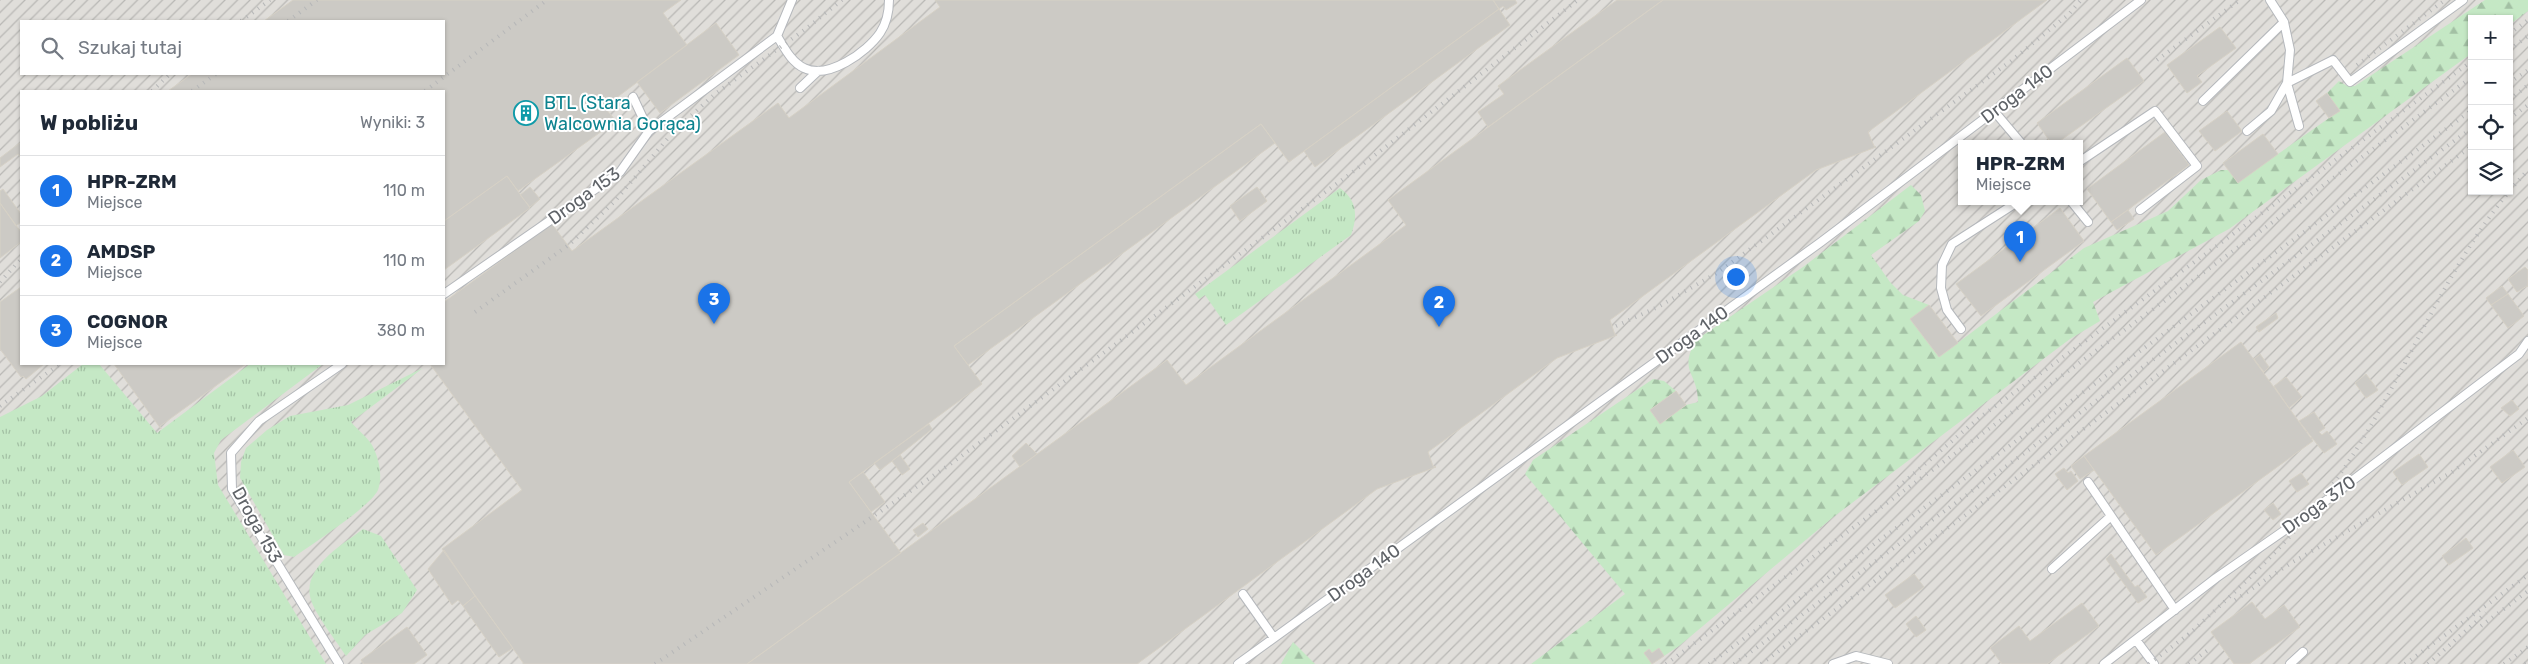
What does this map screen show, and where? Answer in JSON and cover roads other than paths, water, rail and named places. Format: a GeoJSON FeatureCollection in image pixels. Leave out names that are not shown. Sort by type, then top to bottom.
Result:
{"type":"FeatureCollection","features":[{"type":"Feature","properties":{"kind":"lane"},"geometry":{"type":"LineString","coordinates":[[792,0],[777,36],[794,61],[805,68],[818,71],[833,69],[847,63],[879,33],[889,11],[889,0]]}},
{"type":"Feature","properties":{"kind":"lane","name":"Droga 140"},"geometry":{"type":"LineString","coordinates":[[1238,664],[1804,254],[2141,0]]}},
{"type":"Feature","properties":{"kind":"lane"},"geometry":{"type":"LineString","coordinates":[[2270,0],[2284,22],[2290,50],[2287,83],[2299,126]]}},
{"type":"Feature","properties":{"kind":"lane"},"geometry":{"type":"LineString","coordinates":[[2247,131],[2271,112],[2287,83],[2333,60],[2350,82],[2463,0]]}},
{"type":"Feature","properties":{"kind":"lane"},"geometry":{"type":"LineString","coordinates":[[2203,101],[2284,22]]}},
{"type":"Feature","properties":{"kind":"lane","name":"Droga 153"},"geometry":{"type":"LineString","coordinates":[[445,293],[620,172],[649,131],[777,36]]}},
{"type":"Feature","properties":{"kind":"lane"},"geometry":{"type":"LineString","coordinates":[[800,88],[818,71]]}},
{"type":"Feature","properties":{"kind":"lane"},"geometry":{"type":"LineString","coordinates":[[632,97],[649,131]]}},
{"type":"Feature","properties":{"kind":"lane"},"geometry":{"type":"LineString","coordinates":[[2083,159],[2155,111],[2197,166],[2140,210]]}},
{"type":"Feature","properties":{"kind":"lane"},"geometry":{"type":"LineString","coordinates":[[1994,112],[2018,140]]}},
{"type":"Feature","properties":{"kind":"lane"},"geometry":{"type":"LineString","coordinates":[[1961,329],[1947,310],[1941,288],[1942,265],[1952,244],[2013,205]]}},
{"type":"Feature","properties":{"kind":"lane"},"geometry":{"type":"LineString","coordinates":[[2074,205],[2088,222]]}},
{"type":"Feature","properties":{"kind":"lane","name":"Droga 370"},"geometry":{"type":"LineString","coordinates":[[2104,664],[2175,610],[2312,512],[2519,354],[2528,341]]}},
{"type":"Feature","properties":{"kind":"lane","name":"Droga 153"},"geometry":{"type":"LineString","coordinates":[[339,664],[232,489],[232,453],[259,421],[341,365]]}},
{"type":"Feature","properties":{"kind":"lane"},"geometry":{"type":"LineString","coordinates":[[2088,482],[2175,610]]}},
{"type":"Feature","properties":{"kind":"lane"},"geometry":{"type":"LineString","coordinates":[[2052,569],[2112,516]]}},
{"type":"Feature","properties":{"kind":"lane"},"geometry":{"type":"LineString","coordinates":[[1243,594],[1274,638]]}},
{"type":"Feature","properties":{"kind":"lane"},"geometry":{"type":"LineString","coordinates":[[2136,640],[2154,664]]}},
{"type":"Feature","properties":{"kind":"lane"},"geometry":{"type":"LineString","coordinates":[[2290,664],[2302,652]]}},
{"type":"Feature","properties":{"kind":"lane"},"geometry":{"type":"LineString","coordinates":[[1833,664],[1856,656],[1888,664]]}},
{"type":"Feature","properties":{"kind":"railway"},"geometry":{"type":"LineString","coordinates":[[242,20],[270,0]]}},
{"type":"Feature","properties":{"kind":"railway"},"geometry":{"type":"LineString","coordinates":[[289,20],[317,0]]}},
{"type":"Feature","properties":{"kind":"railway"},"geometry":{"type":"LineString","coordinates":[[426,90],[547,0]]}},
{"type":"Feature","properties":{"kind":"railway"},"geometry":{"type":"LineString","coordinates":[[475,312],[570,244],[615,201],[674,131],[715,94],[807,28],[842,0]]}},
{"type":"Feature","properties":{"kind":"railway"},"geometry":{"type":"LineString","coordinates":[[655,664],[949,465],[1346,177],[1578,0]]}},
{"type":"Feature","properties":{"kind":"railway"},"geometry":{"type":"LineString","coordinates":[[1616,326],[1658,307],[1717,273],[2011,61],[2069,14],[2081,0]]}},
{"type":"Feature","properties":{"kind":"railway"},"geometry":{"type":"LineString","coordinates":[[2157,60],[2240,0]]}},
{"type":"Feature","properties":{"kind":"railway"},"geometry":{"type":"LineString","coordinates":[[2357,65],[2445,0]]}},
{"type":"Feature","properties":{"kind":"railway"},"geometry":{"type":"LineString","coordinates":[[2513,31],[2528,20]]}},
{"type":"Feature","properties":{"kind":"railway"},"geometry":{"type":"LineString","coordinates":[[2513,47],[2528,36]]}},
{"type":"Feature","properties":{"kind":"railway"},"geometry":{"type":"LineString","coordinates":[[1898,487],[1979,418],[2468,64]]}},
{"type":"Feature","properties":{"kind":"railway"},"geometry":{"type":"LineString","coordinates":[[2513,80],[2528,70]]}},
{"type":"Feature","properties":{"kind":"railway"},"geometry":{"type":"LineString","coordinates":[[153,90],[169,75]]}},
{"type":"Feature","properties":{"kind":"railway"},"geometry":{"type":"LineString","coordinates":[[193,90],[215,75]]}},
{"type":"Feature","properties":{"kind":"railway"},"geometry":{"type":"LineString","coordinates":[[1666,664],[2468,80]]}},
{"type":"Feature","properties":{"kind":"railway"},"geometry":{"type":"LineString","coordinates":[[2513,97],[2528,85]]}},
{"type":"Feature","properties":{"kind":"railway"},"geometry":{"type":"LineString","coordinates":[[2513,116],[2528,105]]}},
{"type":"Feature","properties":{"kind":"railway"},"geometry":{"type":"LineString","coordinates":[[1709,664],[2468,113]]}},
{"type":"Feature","properties":{"kind":"railway"},"geometry":{"type":"LineString","coordinates":[[1734,664],[2468,131]]}},
{"type":"Feature","properties":{"kind":"railway"},"geometry":{"type":"LineString","coordinates":[[1761,664],[2468,149]]}},
{"type":"Feature","properties":{"kind":"railway"},"geometry":{"type":"LineString","coordinates":[[2188,635],[2230,597],[2290,536],[2309,515],[2343,470],[2367,433],[2451,277],[2474,240],[2528,170]]}},
{"type":"Feature","properties":{"kind":"railway"},"geometry":{"type":"LineString","coordinates":[[0,282],[20,260]]}},
{"type":"Feature","properties":{"kind":"railway"},"geometry":{"type":"LineString","coordinates":[[0,406],[59,365]]}},
{"type":"Feature","properties":{"kind":"railway"},"geometry":{"type":"LineString","coordinates":[[2235,600],[2291,563],[2452,472],[2528,418]]}},
{"type":"Feature","properties":{"kind":"railway"},"geometry":{"type":"LineString","coordinates":[[2405,664],[2528,575]]}},
{"type":"Feature","properties":{"kind":"railway"},"geometry":{"type":"LineString","coordinates":[[2481,626],[2528,591]]}},
{"type":"Feature","properties":{"kind":"railway"},"geometry":{"type":"LineString","coordinates":[[2428,664],[2486,613]]}},
{"type":"Feature","properties":{"kind":"railway"},"geometry":{"type":"LineString","coordinates":[[2149,664],[2193,631]]}},
{"type":"Feature","properties":{"kind":"railway"},"geometry":{"type":"LineString","coordinates":[[2504,664],[2528,647]]}},
{"type":"Feature","properties":{"kind":"railway"},"geometry":{"type":"LineString","coordinates":[[2189,664],[2208,650]]}},
{"type":"Feature","properties":{"kind":"place","name":"BTL (Stara Walcownia Gorąca)"},"geometry":{"type":"Point","coordinates":[526,113]}},
{"type":"Feature","properties":{"kind":"place","name":"HPR-ZRM"},"geometry":{"type":"Point","coordinates":[2020,262]}},
{"type":"Feature","properties":{"kind":"place","name":"COGNOR"},"geometry":{"type":"Point","coordinates":[714,324]}},
{"type":"Feature","properties":{"kind":"place","name":"AMDSP"},"geometry":{"type":"Point","coordinates":[1439,327]}}]}
